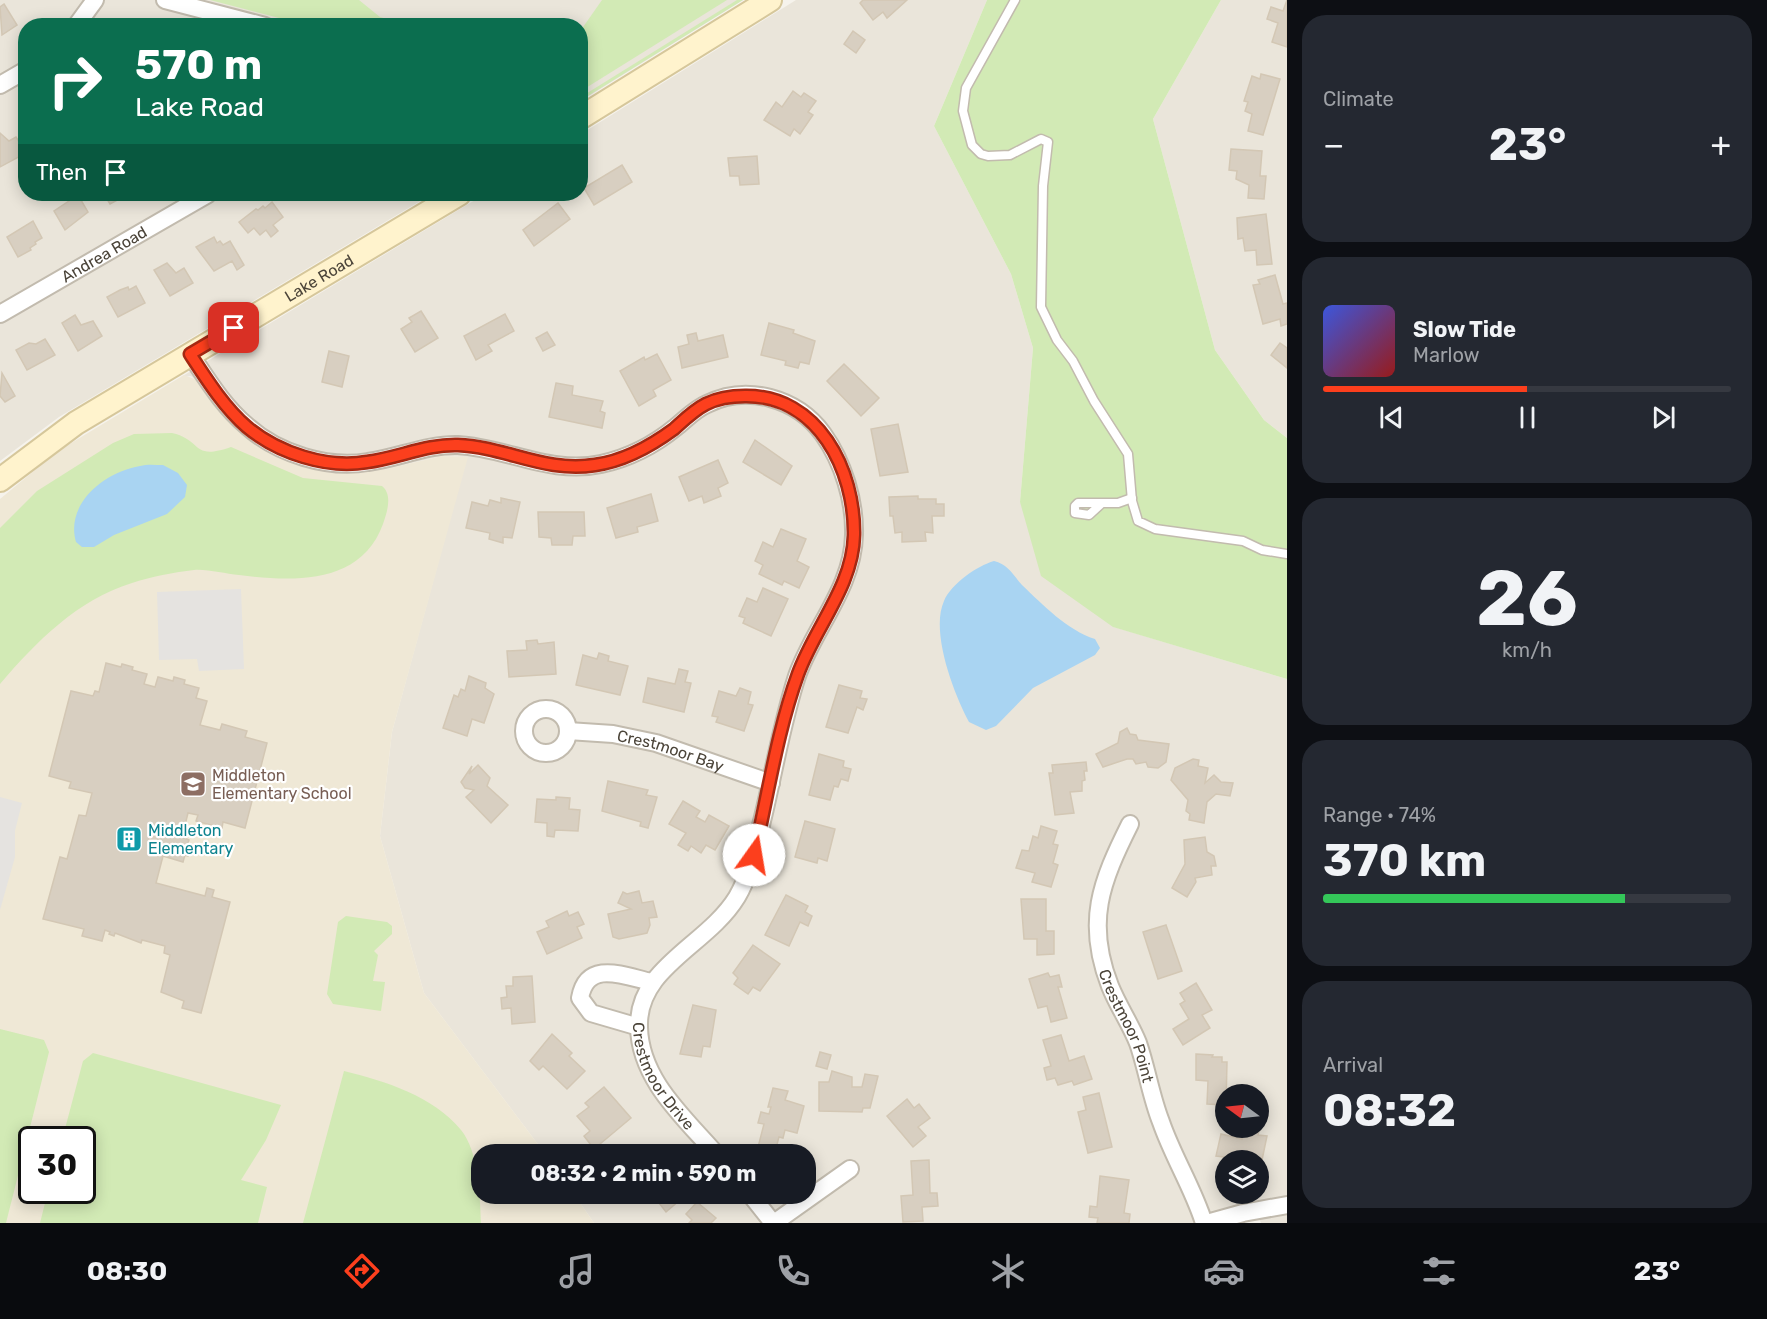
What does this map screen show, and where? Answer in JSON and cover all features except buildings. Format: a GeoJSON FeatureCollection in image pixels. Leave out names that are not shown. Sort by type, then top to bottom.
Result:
{"type":"FeatureCollection","features":[{"type":"Feature","properties":{"kind":"street"},"geometry":{"type":"LineString","coordinates":[[82,18],[95,0]]}},
{"type":"Feature","properties":{"kind":"street"},"geometry":{"type":"LineString","coordinates":[[165,0],[235,18]]}},
{"type":"Feature","properties":{"kind":"street"},"geometry":{"type":"LineString","coordinates":[[588,113],[770,0]]}},
{"type":"Feature","properties":{"kind":"street"},"geometry":{"type":"LineString","coordinates":[[0,85],[18,75]]}},
{"type":"Feature","properties":{"kind":"street","name":"Andrea Road"},"geometry":{"type":"LineString","coordinates":[[0,314],[196,201]]}},
{"type":"Feature","properties":{"kind":"street","name":"Lake Road"},"geometry":{"type":"LineString","coordinates":[[0,480],[64,430],[447,201]]}},
{"type":"Feature","properties":{"kind":"street","name":"Crestmoor Drive"},"geometry":{"type":"LineString","coordinates":[[190,354],[220,398],[248,428],[282,448],[302,456],[345,464],[366,463],[444,445],[462,445],[553,466],[596,465],[639,451],[705,405],[720,399],[755,396],[775,399],[795,406],[811,420],[835,455],[849,495],[854,536],[847,572],[798,674],[754,855],[737,896],[713,928],[651,982],[640,1011],[639,1027],[644,1059],[656,1083],[708,1144]]}},
{"type":"Feature","properties":{"kind":"street","name":"Crestmoor Bay"},"geometry":{"type":"LineString","coordinates":[[568,731],[613,735],[656,743],[771,783]]}},
{"type":"Feature","properties":{"kind":"street","name":"Crestmoor Point"},"geometry":{"type":"LineString","coordinates":[[1130,824],[1106,873],[1101,893],[1098,913],[1101,951],[1110,986],[1138,1043],[1161,1123],[1206,1223]]}},
{"type":"Feature","properties":{"kind":"street"},"geometry":{"type":"LineString","coordinates":[[639,1027],[591,1013],[580,998],[582,988],[595,973],[605,972],[651,982]]}},
{"type":"Feature","properties":{"kind":"street"},"geometry":{"type":"LineString","coordinates":[[758,1204],[774,1223],[850,1169]]}},
{"type":"Feature","properties":{"kind":"street"},"geometry":{"type":"LineString","coordinates":[[1206,1223],[1287,1205]]}},
{"type":"Feature","properties":{"kind":"lane"},"geometry":{"type":"LineString","coordinates":[[1015,0],[966,88],[963,111],[972,145],[988,156],[1010,155],[1037,140],[1045,139],[1048,142],[1043,186],[1041,307],[1057,340],[1073,361],[1094,402],[1128,454],[1135,515],[1144,526],[1243,540],[1262,550],[1287,554]]}},
{"type":"Feature","properties":{"kind":"lane"},"geometry":{"type":"LineString","coordinates":[[1101,504],[1118,503],[1132,498]]}},
{"type":"Feature","properties":{"kind":"shaded area"},"geometry":{"type":"Polygon","coordinates":[[[0,0],[743,0],[588,97],[588,18],[18,18],[18,201],[420,201],[59,417],[0,461],[0,0]]]}},
{"type":"Feature","properties":{"kind":"shaded area"},"geometry":{"type":"Polygon","coordinates":[[[796,0],[987,0],[934,126],[1011,274],[1033,348],[1020,502],[1114,627],[1287,679],[1287,1223],[1261,1223],[1256,1211],[1207,1223],[594,1223],[581,1204],[816,1204],[816,1144],[538,1144],[424,993],[380,836],[392,732],[467,457],[442,456],[386,469],[355,473],[302,465],[267,451],[243,435],[220,412],[191,376],[181,377],[473,201],[588,201],[588,130],[796,0]]]}},
{"type":"Feature","properties":{"kind":"shaded area"},"geometry":{"type":"Polygon","coordinates":[[[1221,0],[1287,0],[1287,438],[1264,420],[1215,350],[1153,119],[1221,0]]]}},
{"type":"Feature","properties":{"kind":"shaded area","name":"Middleton Elementary School"},"geometry":{"type":"Polygon","coordinates":[[[184,375],[197,380],[220,412],[243,435],[267,451],[302,465],[355,473],[386,469],[442,456],[468,457],[392,732],[380,836],[424,993],[538,1144],[471,1144],[471,1204],[581,1204],[594,1223],[0,1223],[0,499],[58,451],[184,375]]]}},
{"type":"Feature","properties":{"kind":"shaded area"},"geometry":{"type":"Polygon","coordinates":[[[241,589],[244,669],[199,671],[197,659],[159,660],[157,592],[241,589]]]}},
{"type":"Feature","properties":{"kind":"shaded area"},"geometry":{"type":"Polygon","coordinates":[[[0,797],[22,803],[15,831],[15,857],[0,910],[0,797]]]}},
{"type":"Feature","properties":{"kind":"green space"},"geometry":{"type":"Polygon","coordinates":[[[210,0],[359,0],[384,18],[279,18],[210,0]]]}},
{"type":"Feature","properties":{"kind":"green space"},"geometry":{"type":"Polygon","coordinates":[[[602,0],[727,0],[588,87],[588,20],[602,0]]]}},
{"type":"Feature","properties":{"kind":"green space"},"geometry":{"type":"Polygon","coordinates":[[[737,0],[743,0],[588,96],[588,93],[737,0]]]}},
{"type":"Feature","properties":{"kind":"green space"},"geometry":{"type":"Polygon","coordinates":[[[987,0],[1221,0],[1153,119],[1215,350],[1264,420],[1287,438],[1287,679],[1113,627],[1041,576],[1020,502],[1033,348],[1011,274],[934,126],[987,0]]]}},
{"type":"Feature","properties":{"kind":"green space"},"geometry":{"type":"Polygon","coordinates":[[[172,433],[189,440],[203,451],[218,451],[231,447],[303,478],[382,486],[388,499],[383,524],[373,544],[359,559],[342,569],[323,575],[281,579],[194,570],[171,573],[112,590],[93,600],[59,624],[0,684],[0,528],[37,491],[113,443],[134,434],[172,433]]]}},
{"type":"Feature","properties":{"kind":"green space"},"geometry":{"type":"Polygon","coordinates":[[[346,916],[387,922],[392,926],[392,934],[374,951],[378,955],[373,981],[385,982],[381,1011],[333,1004],[327,994],[338,922],[346,916]]]}},
{"type":"Feature","properties":{"kind":"green space"},"geometry":{"type":"Polygon","coordinates":[[[0,1029],[44,1040],[49,1052],[30,1126],[18,1126],[18,1175],[6,1223],[0,1223],[0,1029]]]}},
{"type":"Feature","properties":{"kind":"green space"},"geometry":{"type":"Polygon","coordinates":[[[93,1053],[281,1105],[266,1140],[241,1180],[267,1187],[258,1223],[40,1223],[45,1204],[96,1204],[96,1126],[66,1126],[83,1061],[93,1053]]]}},
{"type":"Feature","properties":{"kind":"green space"},"geometry":{"type":"Polygon","coordinates":[[[344,1071],[392,1085],[422,1099],[450,1118],[467,1139],[471,1148],[471,1204],[480,1204],[481,1223],[303,1223],[344,1071]]]}},
{"type":"Feature","properties":{"kind":"water"},"geometry":{"type":"Polygon","coordinates":[[[145,465],[163,465],[178,473],[187,485],[185,497],[167,514],[114,535],[94,547],[82,547],[76,542],[74,528],[76,515],[90,492],[113,475],[126,469],[145,465]]]}},
{"type":"Feature","properties":{"kind":"water"},"geometry":{"type":"Polygon","coordinates":[[[994,561],[1007,567],[1022,585],[1056,616],[1075,630],[1095,639],[1100,648],[1095,655],[1033,688],[996,726],[986,730],[969,722],[957,696],[942,646],[940,614],[947,595],[958,582],[973,571],[994,561]]]}},
{"type":"Feature","properties":{"kind":"place","name":"Middleton Elementary School"},"geometry":{"type":"Point","coordinates":[193,784]}},
{"type":"Feature","properties":{"kind":"place","name":"Middleton Elementary"},"geometry":{"type":"Point","coordinates":[129,839]}},
{"type":"Feature","properties":{"kind":"route"},"geometry":{"type":"LineString","coordinates":[[234,328],[190,354],[220,398],[248,428],[282,448],[322,461],[345,464],[366,463],[444,445],[462,445],[553,466],[596,465],[639,451],[664,436],[705,405],[736,396],[775,399],[795,406],[811,420],[824,435],[843,473],[853,516],[852,555],[840,589],[798,674],[754,855]]}}]}
